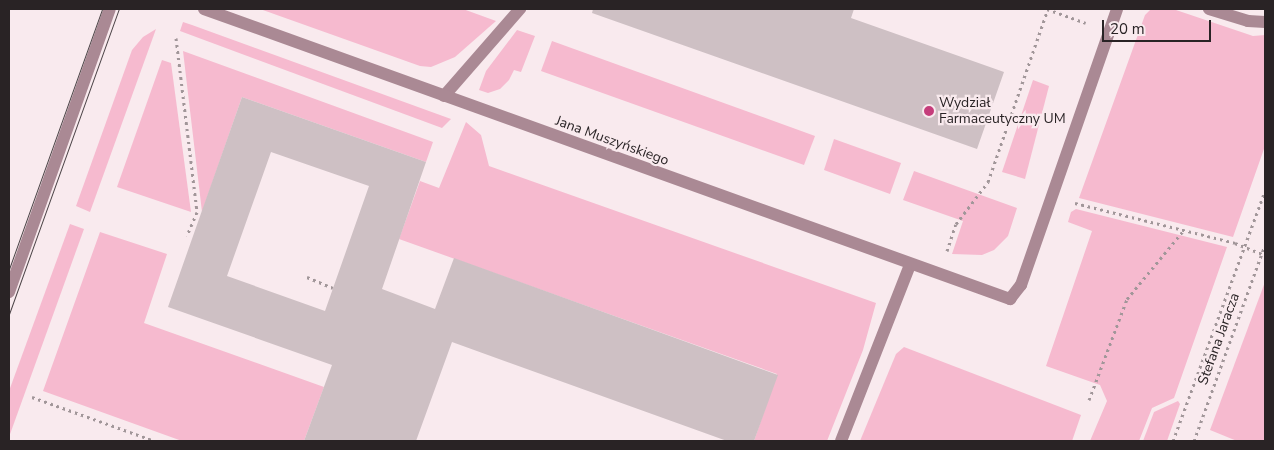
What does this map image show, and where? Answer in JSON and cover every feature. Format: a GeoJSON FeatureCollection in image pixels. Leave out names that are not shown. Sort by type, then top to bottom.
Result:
{"type":"FeatureCollection","features":[{"type":"Feature","properties":{"kind":"street"},"geometry":{"type":"LineString","coordinates":[[9,292],[110,9]]}},
{"type":"Feature","properties":{"kind":"street","name":"Jana Muszyńskiego"},"geometry":{"type":"LineString","coordinates":[[204,9],[910,265],[1010,299],[1021,285],[1050,201]]}},
{"type":"Feature","properties":{"kind":"street"},"geometry":{"type":"LineString","coordinates":[[444,96],[520,9]]}},
{"type":"Feature","properties":{"kind":"street"},"geometry":{"type":"LineString","coordinates":[[1050,201],[1117,9]]}},
{"type":"Feature","properties":{"kind":"street"},"geometry":{"type":"LineString","coordinates":[[1209,9],[1248,21],[1265,22]]}},
{"type":"Feature","properties":{"kind":"street"},"geometry":{"type":"LineString","coordinates":[[840,441],[910,265]]}},
{"type":"Feature","properties":{"kind":"path"},"geometry":{"type":"LineString","coordinates":[[938,275],[956,224],[988,182],[1047,9],[1110,31]]}},
{"type":"Feature","properties":{"kind":"path"},"geometry":{"type":"LineString","coordinates":[[176,38],[197,212],[187,236]]}},
{"type":"Feature","properties":{"kind":"path"},"geometry":{"type":"LineString","coordinates":[[1173,441],[1265,191]]}},
{"type":"Feature","properties":{"kind":"path"},"geometry":{"type":"LineString","coordinates":[[1050,201],[1077,203],[1245,247],[1262,254]]}},
{"type":"Feature","properties":{"kind":"path"},"geometry":{"type":"LineString","coordinates":[[1089,400],[1127,299],[1183,231]]}},
{"type":"Feature","properties":{"kind":"path","name":"Stefana Jaracza"},"geometry":{"type":"LineString","coordinates":[[1194,440],[1265,245]]}},
{"type":"Feature","properties":{"kind":"path"},"geometry":{"type":"LineString","coordinates":[[307,276],[333,288]]}},
{"type":"Feature","properties":{"kind":"path"},"geometry":{"type":"LineString","coordinates":[[32,397],[155,441]]}},
{"type":"Feature","properties":{"kind":"path"},"geometry":{"type":"LineString","coordinates":[[1194,440],[1200,441]]}},
{"type":"Feature","properties":{"kind":"shaded area"},"geometry":{"type":"Polygon","coordinates":[[[260,9],[463,9],[496,21],[455,57],[431,67],[420,66],[260,9]]]}},
{"type":"Feature","properties":{"kind":"shaded area"},"geometry":{"type":"Polygon","coordinates":[[[1151,9],[1173,9],[1253,36],[1265,35],[1265,146],[1233,237],[1079,198],[1145,15],[1151,9]]]}},
{"type":"Feature","properties":{"kind":"shaded area"},"geometry":{"type":"Polygon","coordinates":[[[183,22],[451,119],[442,128],[180,31],[183,22]]]}},
{"type":"Feature","properties":{"kind":"shaded area"},"geometry":{"type":"Polygon","coordinates":[[[156,29],[90,212],[76,206],[132,50],[143,37],[156,29]]]}},
{"type":"Feature","properties":{"kind":"shaded area"},"geometry":{"type":"Polygon","coordinates":[[[517,30],[535,36],[521,72],[514,70],[509,80],[500,89],[488,93],[479,90],[486,71],[517,30]]]}},
{"type":"Feature","properties":{"kind":"shaded area"},"geometry":{"type":"Polygon","coordinates":[[[552,41],[815,136],[804,165],[541,71],[552,41]]]}},
{"type":"Feature","properties":{"kind":"shaded area"},"geometry":{"type":"Polygon","coordinates":[[[183,51],[433,142],[426,162],[242,97],[202,212],[183,51]]]}},
{"type":"Feature","properties":{"kind":"shaded area"},"geometry":{"type":"Polygon","coordinates":[[[162,60],[171,63],[191,212],[117,187],[162,60]]]}},
{"type":"Feature","properties":{"kind":"shaded area"},"geometry":{"type":"Polygon","coordinates":[[[1033,80],[1049,86],[1025,179],[1002,172],[1033,80]]]}},
{"type":"Feature","properties":{"kind":"shaded area"},"geometry":{"type":"Polygon","coordinates":[[[466,122],[481,135],[489,166],[876,303],[863,350],[827,441],[754,441],[777,374],[399,239],[420,181],[439,188],[466,122]]]}},
{"type":"Feature","properties":{"kind":"shaded area"},"geometry":{"type":"Polygon","coordinates":[[[834,139],[901,163],[890,194],[824,170],[834,139]]]}},
{"type":"Feature","properties":{"kind":"shaded area"},"geometry":{"type":"Polygon","coordinates":[[[914,171],[1017,208],[1008,236],[994,250],[982,255],[952,254],[963,221],[903,200],[914,171]]]}},
{"type":"Feature","properties":{"kind":"shaded area"},"geometry":{"type":"Polygon","coordinates":[[[1076,209],[1227,247],[1174,398],[1152,408],[1139,441],[1090,441],[1107,401],[1100,385],[1046,366],[1092,231],[1068,222],[1071,212],[1076,209]]]}},
{"type":"Feature","properties":{"kind":"shaded area"},"geometry":{"type":"Polygon","coordinates":[[[70,224],[84,229],[9,437],[9,391],[70,224]]]}},
{"type":"Feature","properties":{"kind":"shaded area"},"geometry":{"type":"Polygon","coordinates":[[[100,232],[167,254],[144,323],[324,387],[304,441],[182,441],[43,391],[100,232]]]}},
{"type":"Feature","properties":{"kind":"shaded area"},"geometry":{"type":"Polygon","coordinates":[[[1265,282],[1265,441],[1237,441],[1210,430],[1265,282]]]}},
{"type":"Feature","properties":{"kind":"shaded area"},"geometry":{"type":"Polygon","coordinates":[[[904,347],[1081,415],[1072,441],[860,441],[896,354],[904,347]]]}},
{"type":"Feature","properties":{"kind":"shaded area"},"geometry":{"type":"Polygon","coordinates":[[[1178,401],[1180,404],[1167,441],[1143,441],[1154,412],[1178,401]]]}},
{"type":"Feature","properties":{"kind":"building","name":"Wydział Farmaceutyczny UM"},"geometry":{"type":"Polygon","coordinates":[[[593,9],[854,9],[851,18],[1004,72],[977,149],[592,13],[593,9]]]}},
{"type":"Feature","properties":{"kind":"building"},"geometry":{"type":"Polygon","coordinates":[[[242,97],[426,162],[382,289],[435,309],[454,258],[778,375],[754,441],[727,441],[452,342],[416,441],[304,441],[332,365],[168,307],[242,97]],[[271,152],[227,276],[325,311],[369,186],[271,152]]]}},
{"type":"Feature","properties":{"kind":"tram line"},"geometry":{"type":"LineString","coordinates":[[9,269],[102,9]]}},
{"type":"Feature","properties":{"kind":"tram line"},"geometry":{"type":"LineString","coordinates":[[9,314],[119,9]]}},
{"type":"Feature","properties":{"kind":"place","name":"Wydział Farmaceutyczny UM"},"geometry":{"type":"Point","coordinates":[929,111]}}]}
